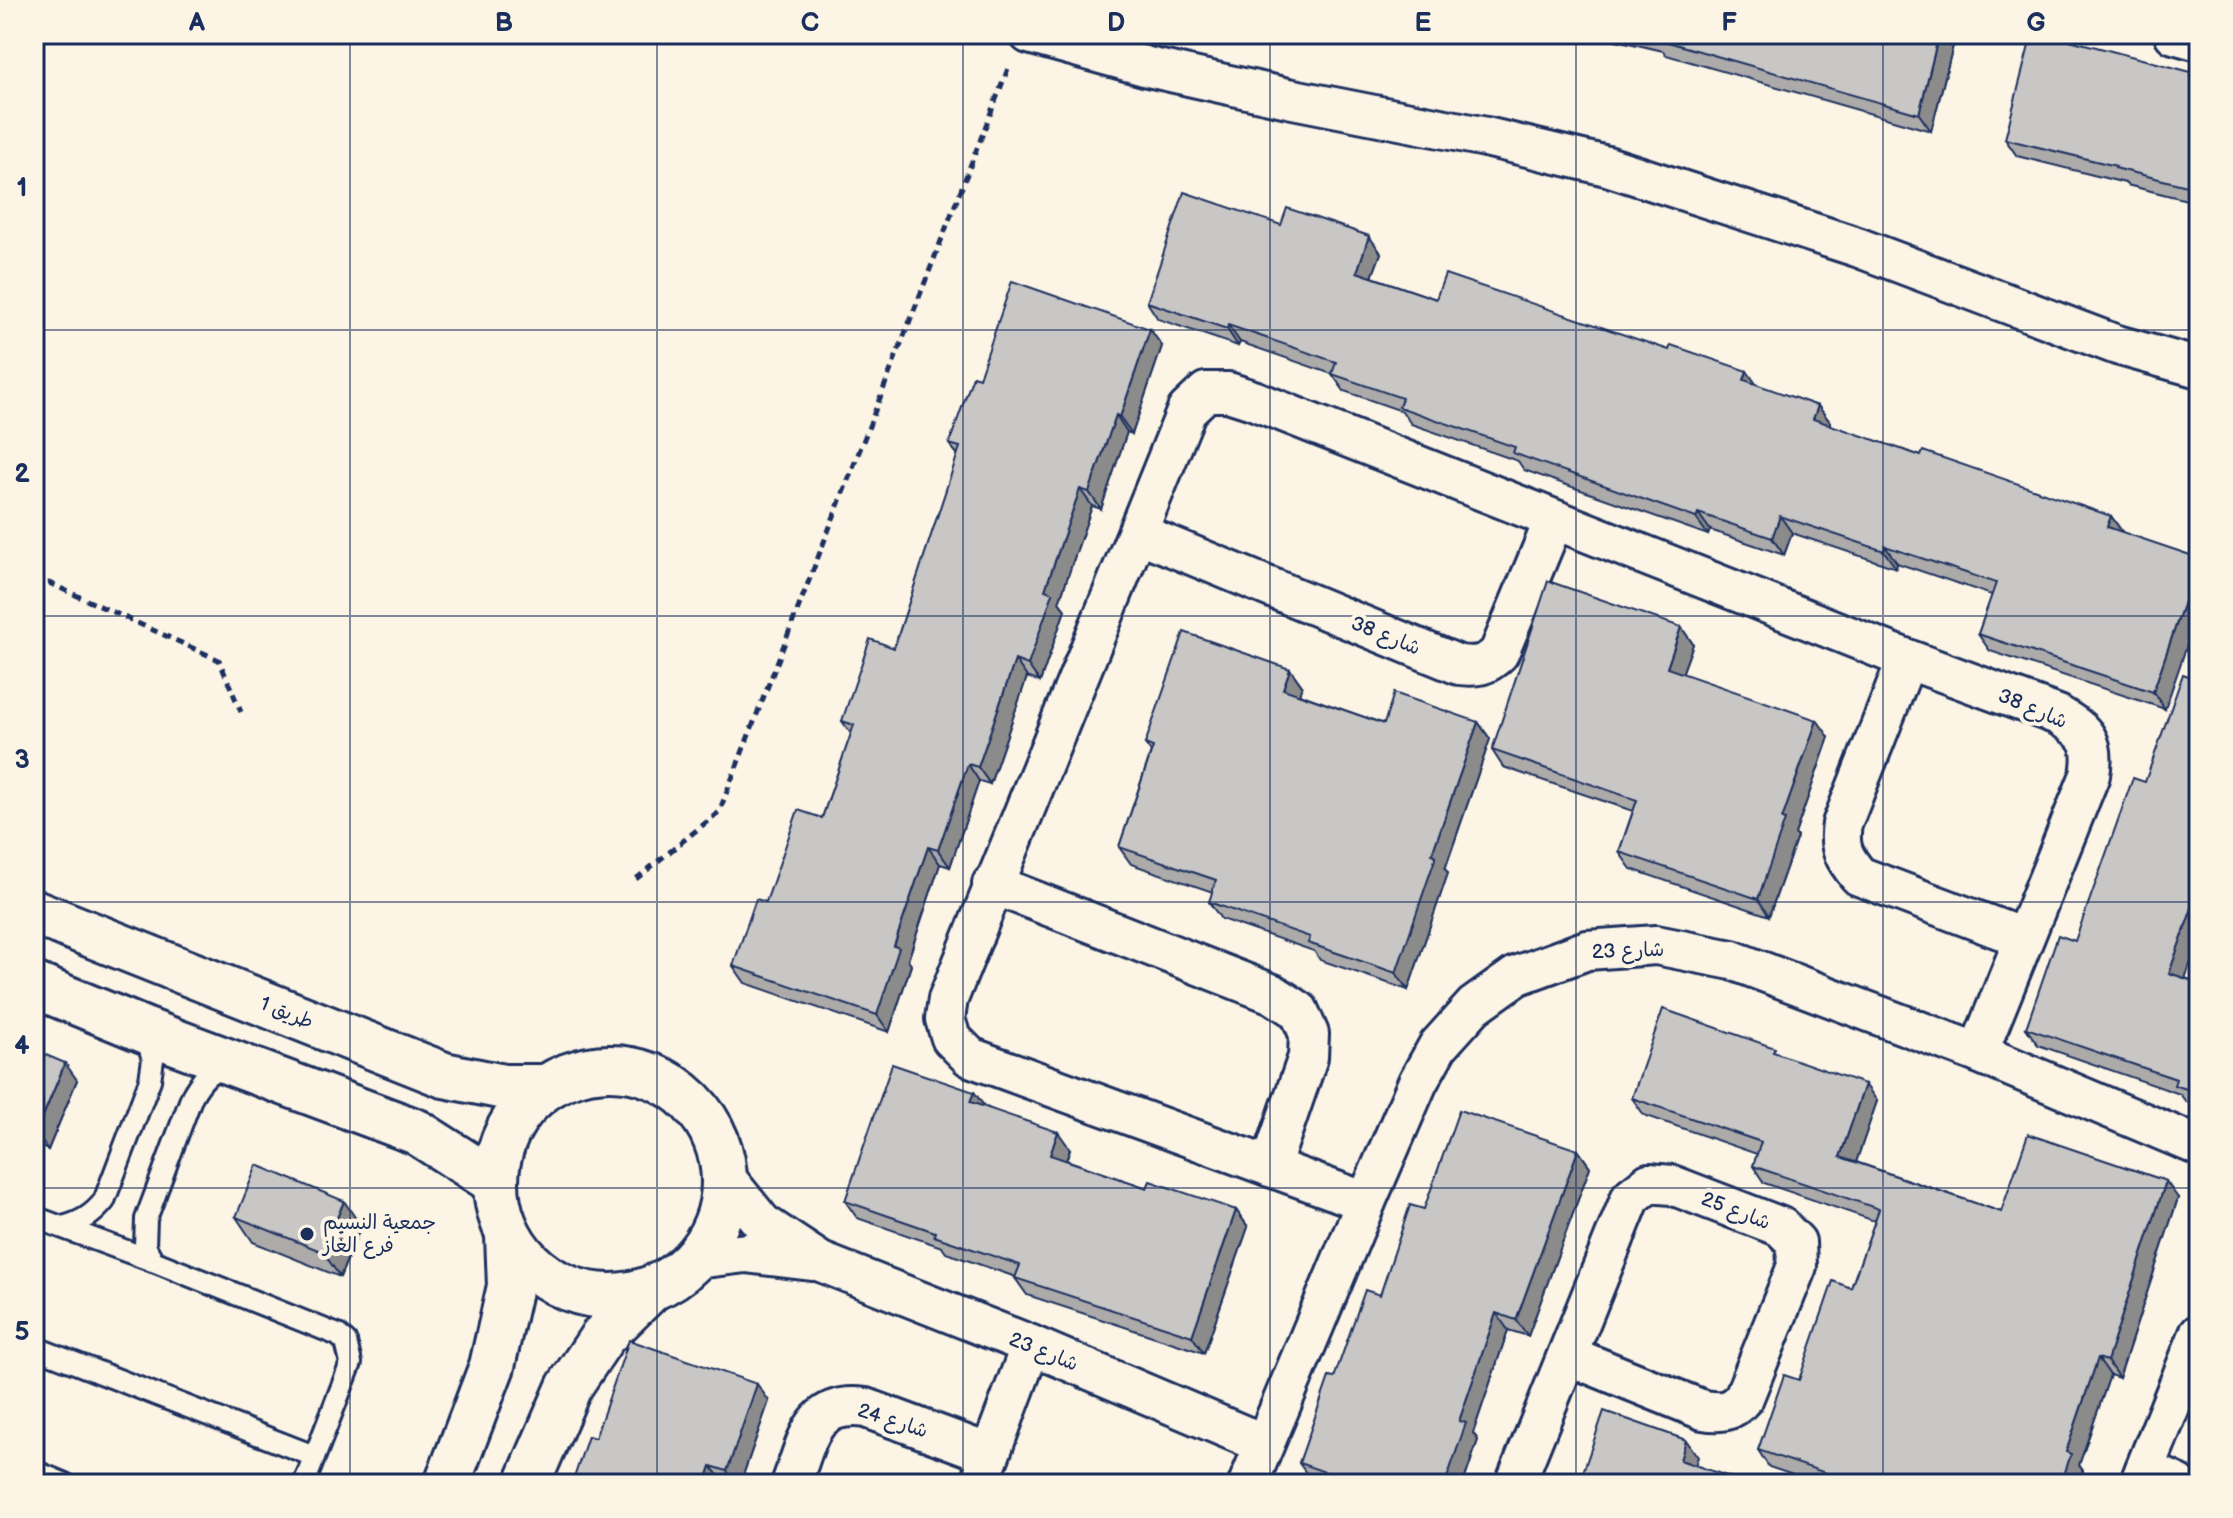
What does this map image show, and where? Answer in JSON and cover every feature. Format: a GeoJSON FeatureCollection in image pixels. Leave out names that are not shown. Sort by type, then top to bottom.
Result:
{"type":"FeatureCollection","features":[{"type":"Feature","properties":{"kind":"street"},"geometry":{"type":"LineString","coordinates":[[2174,34],[2199,41]]}},
{"type":"Feature","properties":{"kind":"street"},"geometry":{"type":"LineString","coordinates":[[1019,49],[1163,70],[1486,137],[1607,166],[1857,247],[2117,345],[2199,368]]}},
{"type":"Feature","properties":{"kind":"street","name":"شارع 38"},"geometry":{"type":"LineString","coordinates":[[1366,1202],[970,1057],[951,1038],[945,1019],[948,999],[992,884],[1187,410],[1206,392],[1228,392],[1253,400],[1907,659],[2058,715],[2077,726],[2089,741],[2093,755],[2090,775],[1978,1053]]}},
{"type":"Feature","properties":{"kind":"street","name":"شارع 38"},"geometry":{"type":"LineString","coordinates":[[1138,533],[1459,665],[1476,667],[1489,663],[1499,653],[1554,520]]}},
{"type":"Feature","properties":{"kind":"street"},"geometry":{"type":"LineString","coordinates":[[1907,659],[1842,824],[1839,840],[1842,857],[1859,876],[2023,938]]}},
{"type":"Feature","properties":{"kind":"street"},"geometry":{"type":"LineString","coordinates":[[992,884],[1273,994],[1299,1011],[1309,1034],[1308,1057],[1270,1167]]}},
{"type":"Feature","properties":{"kind":"street","name":"طريق 1"},"geometry":{"type":"LineString","coordinates":[[34,912],[444,1075],[504,1087],[545,1087]]}},
{"type":"Feature","properties":{"kind":"street","name":"شارع 23"},"geometry":{"type":"LineString","coordinates":[[1248,1484],[1418,1082],[1438,1046],[1474,1006],[1516,976],[1587,950],[1656,945],[1732,960],[1978,1053],[2199,1146]]}},
{"type":"Feature","properties":{"kind":"street"},"geometry":{"type":"LineString","coordinates":[[34,985],[144,1030],[417,1132],[495,1182]]}},
{"type":"Feature","properties":{"kind":"street"},"geometry":{"type":"LineString","coordinates":[[527,1484],[569,1387],[603,1336],[651,1289],[675,1276],[696,1259],[712,1234],[722,1206],[725,1177],[718,1143],[701,1112],[676,1088],[645,1073],[610,1067],[576,1072],[545,1087],[517,1113],[500,1145],[495,1182],[498,1210],[508,1236],[527,1262],[554,1282],[585,1294],[618,1296],[651,1289]]}},
{"type":"Feature","properties":{"kind":"street","name":"شارع 23"},"geometry":{"type":"LineString","coordinates":[[725,1177],[762,1223],[821,1262],[1031,1345],[1264,1444]]}},
{"type":"Feature","properties":{"kind":"street","name":"شارع 25"},"geometry":{"type":"LineString","coordinates":[[1515,1484],[1567,1355],[1631,1197],[1649,1183],[1672,1185],[1781,1227],[1796,1242],[1797,1266],[1744,1397],[1727,1412],[1703,1410],[1567,1355]]}},
{"type":"Feature","properties":{"kind":"street"},"geometry":{"type":"LineString","coordinates":[[447,1484],[492,1366],[510,1286],[508,1236]]}},
{"type":"Feature","properties":{"kind":"street","name":"شارع 23"},"geometry":{"type":"LineString","coordinates":[[696,1259],[746,1253],[821,1262]]}},
{"type":"Feature","properties":{"kind":"street"},"geometry":{"type":"LineString","coordinates":[[2154,1479],[2199,1334]]}},
{"type":"Feature","properties":{"kind":"street","name":"شارع 24"},"geometry":{"type":"LineString","coordinates":[[791,1484],[813,1428],[834,1408],[849,1406],[866,1408],[985,1469],[1031,1345]]}},
{"type":"Feature","properties":{"kind":"lane"},"geometry":{"type":"LineString","coordinates":[[63,1227],[94,1214],[104,1201],[150,1080],[153,1059],[144,1030]]}},
{"type":"Feature","properties":{"kind":"lane"},"geometry":{"type":"LineString","coordinates":[[153,1261],[145,1246],[146,1219],[192,1096],[201,1080],[213,1070],[231,1063]]}},
{"type":"Feature","properties":{"kind":"lane"},"geometry":{"type":"LineString","coordinates":[[34,1217],[338,1335],[346,1342],[351,1363],[304,1484]]}},
{"type":"Feature","properties":{"kind":"lane"},"geometry":{"type":"LineString","coordinates":[[34,1347],[314,1456]]}},
{"type":"Feature","properties":{"kind":"lane"},"geometry":{"type":"LineString","coordinates":[[34,1471],[65,1484]]}},
{"type":"Feature","properties":{"kind":"path"},"geometry":{"type":"LineString","coordinates":[[636,879],[719,812],[1019,49]]}},
{"type":"Feature","properties":{"kind":"path"},"geometry":{"type":"LineString","coordinates":[[34,585],[49,583],[219,660],[241,712]]}},
{"type":"Feature","properties":{"kind":"building"},"geometry":{"type":"Polygon","coordinates":[[[1650,34],[1939,34],[1919,114],[1654,38],[1655,35],[1650,34]]]}},
{"type":"Feature","properties":{"kind":"building"},"geometry":{"type":"Polygon","coordinates":[[[2032,34],[2047,34],[2191,72],[2190,77],[2199,79],[2199,189],[2005,139],[2032,34]]]}},
{"type":"Feature","properties":{"kind":"building"},"geometry":{"type":"Polygon","coordinates":[[[1184,192],[1281,225],[1287,208],[1369,236],[1357,272],[1436,299],[1445,274],[1669,350],[1671,345],[1747,371],[1744,380],[1818,406],[1813,419],[1921,456],[1923,451],[2111,516],[2107,527],[2199,558],[2153,692],[1978,634],[1996,583],[1885,546],[1884,551],[1780,516],[1772,538],[1698,513],[1696,518],[1513,453],[1515,447],[1399,407],[1402,398],[1332,374],[1336,362],[1228,325],[1227,329],[1147,302],[1184,192]]]}},
{"type":"Feature","properties":{"kind":"building"},"geometry":{"type":"Polygon","coordinates":[[[1012,281],[1150,329],[1120,417],[1116,415],[1089,492],[1080,489],[1045,590],[1053,593],[1028,665],[1015,660],[978,767],[968,764],[938,850],[928,847],[894,946],[899,948],[877,1015],[733,966],[756,899],[766,902],[798,810],[822,818],[854,725],[842,721],[870,639],[894,648],[960,447],[949,444],[973,376],[979,378],[1012,281]]]}},
{"type":"Feature","properties":{"kind":"building"},"geometry":{"type":"Polygon","coordinates":[[[1548,581],[1681,627],[1667,668],[1817,720],[1758,899],[1619,852],[1637,800],[1492,750],[1548,581]]]}},
{"type":"Feature","properties":{"kind":"building"},"geometry":{"type":"Polygon","coordinates":[[[1184,632],[1290,669],[1283,689],[1384,724],[1394,693],[1478,722],[1432,854],[1436,856],[1396,973],[1308,943],[1310,937],[1209,902],[1216,880],[1119,847],[1153,747],[1145,744],[1184,632]]]}},
{"type":"Feature","properties":{"kind":"building"},"geometry":{"type":"Polygon","coordinates":[[[2183,674],[2199,680],[2199,888],[2169,973],[2199,983],[2199,1093],[2174,1085],[2176,1079],[2026,1028],[2058,935],[2075,941],[2133,778],[2145,782],[2183,674]]]}},
{"type":"Feature","properties":{"kind":"building"},"geometry":{"type":"Polygon","coordinates":[[[1663,1009],[1775,1048],[1773,1052],[1865,1084],[1840,1157],[2001,1212],[2028,1134],[2166,1181],[2107,1361],[2098,1358],[2066,1452],[2071,1454],[2061,1484],[1858,1484],[1758,1450],[1784,1375],[1799,1380],[1833,1281],[1851,1288],[1879,1209],[1753,1166],[1761,1142],[1632,1098],[1663,1009]]]}},
{"type":"Feature","properties":{"kind":"building"},"geometry":{"type":"Polygon","coordinates":[[[34,1050],[65,1063],[36,1133],[34,1132],[34,1050]]]}},
{"type":"Feature","properties":{"kind":"building"},"geometry":{"type":"Polygon","coordinates":[[[892,1064],[974,1092],[970,1102],[1058,1132],[1050,1155],[1147,1188],[1150,1181],[1236,1210],[1192,1336],[1015,1278],[1020,1265],[845,1201],[892,1064]]]}},
{"type":"Feature","properties":{"kind":"building"},"geometry":{"type":"Polygon","coordinates":[[[1459,1110],[1578,1150],[1516,1320],[1496,1313],[1459,1421],[1466,1423],[1445,1484],[1324,1484],[1328,1473],[1299,1463],[1329,1377],[1334,1378],[1365,1290],[1380,1295],[1410,1205],[1424,1209],[1459,1110]]]}},
{"type":"Feature","properties":{"kind":"building"},"geometry":{"type":"Polygon","coordinates":[[[257,1165],[344,1201],[323,1252],[236,1217],[257,1165]]]}},
{"type":"Feature","properties":{"kind":"building"},"geometry":{"type":"Polygon","coordinates":[[[629,1340],[757,1384],[727,1471],[711,1466],[705,1484],[572,1484],[588,1436],[595,1438],[629,1340]]]}},
{"type":"Feature","properties":{"kind":"building"},"geometry":{"type":"Polygon","coordinates":[[[1604,1411],[1686,1440],[1680,1460],[1750,1484],[1579,1484],[1604,1411]]]}},
{"type":"Feature","properties":{"kind":"building"},"geometry":{"type":"Polygon","coordinates":[[[1012,1477],[1031,1484],[1009,1484],[1012,1477]]]}},
{"type":"Feature","properties":{"kind":"place","name":"جمعية النسيم فرع الغاز"},"geometry":{"type":"Point","coordinates":[307,1234]}}]}
